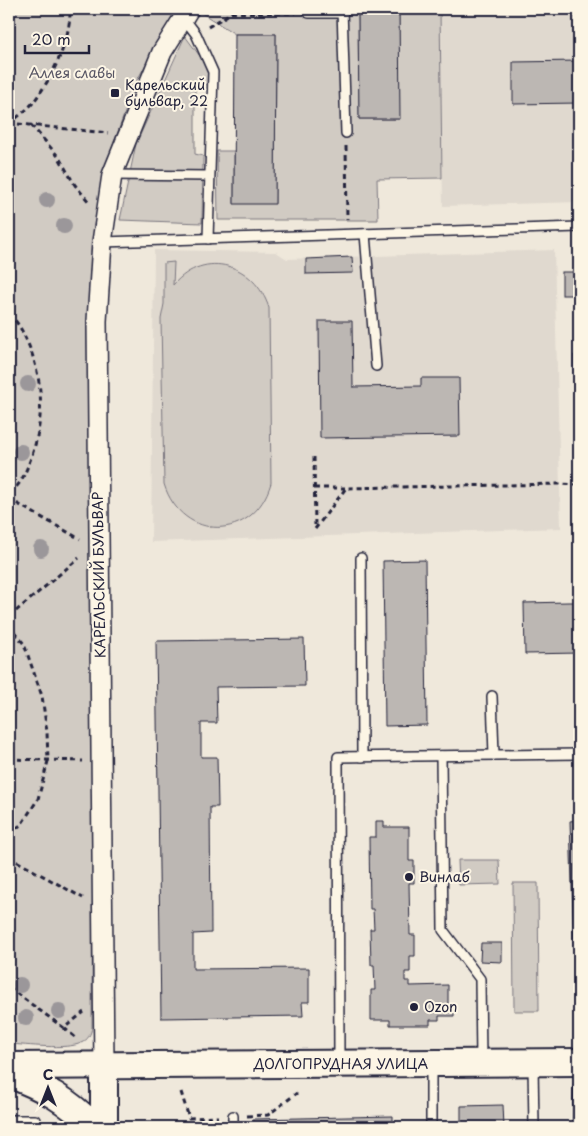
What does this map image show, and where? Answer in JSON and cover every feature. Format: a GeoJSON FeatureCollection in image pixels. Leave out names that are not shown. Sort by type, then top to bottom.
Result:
{"type":"FeatureCollection","features":[{"type":"Feature","properties":{"kind":"street","name":"КАРЕЛЬСКИЙ БУЛЬВАР"},"geometry":{"type":"LineString","coordinates":[[104,1066],[97,321],[102,242],[112,175],[162,52],[186,13]]}},
{"type":"Feature","properties":{"kind":"street","name":"ДОЛГОПРУДНАЯ УЛИЦА"},"geometry":{"type":"LineString","coordinates":[[104,1066],[579,1062]]}},
{"type":"Feature","properties":{"kind":"street"},"geometry":{"type":"LineString","coordinates":[[9,1066],[104,1066],[104,1127]]}},
{"type":"Feature","properties":{"kind":"street"},"geometry":{"type":"LineString","coordinates":[[9,1074],[53,1093],[79,1112],[94,1127]]}},
{"type":"Feature","properties":{"kind":"lane"},"geometry":{"type":"LineString","coordinates":[[308,12],[342,11],[346,133]]}},
{"type":"Feature","properties":{"kind":"lane"},"geometry":{"type":"LineString","coordinates":[[186,13],[213,72],[208,239]]}},
{"type":"Feature","properties":{"kind":"lane"},"geometry":{"type":"LineString","coordinates":[[112,175],[209,176]]}},
{"type":"Feature","properties":{"kind":"lane"},"geometry":{"type":"LineString","coordinates":[[102,242],[579,227]]}},
{"type":"Feature","properties":{"kind":"lane"},"geometry":{"type":"LineString","coordinates":[[365,234],[376,366]]}},
{"type":"Feature","properties":{"kind":"lane"},"geometry":{"type":"LineString","coordinates":[[361,558],[362,757]]}},
{"type":"Feature","properties":{"kind":"lane"},"geometry":{"type":"LineString","coordinates":[[492,696],[494,755]]}},
{"type":"Feature","properties":{"kind":"lane"},"geometry":{"type":"LineString","coordinates":[[339,1064],[338,757],[579,754]]}},
{"type":"Feature","properties":{"kind":"lane"},"geometry":{"type":"LineString","coordinates":[[441,756],[443,930],[480,979],[481,1063]]}},
{"type":"Feature","properties":{"kind":"lane"},"geometry":{"type":"LineString","coordinates":[[533,1062],[534,1127]]}},
{"type":"Feature","properties":{"kind":"lane"},"geometry":{"type":"LineString","coordinates":[[431,1063],[431,1127]]}},
{"type":"Feature","properties":{"kind":"lane"},"geometry":{"type":"LineString","coordinates":[[578,1127],[579,1086]]}},
{"type":"Feature","properties":{"kind":"lane"},"geometry":{"type":"LineString","coordinates":[[233,1116],[233,1127]]}},
{"type":"Feature","properties":{"kind":"lane"},"geometry":{"type":"LineString","coordinates":[[9,1120],[35,1120]]}},
{"type":"Feature","properties":{"kind":"path"},"geometry":{"type":"LineString","coordinates":[[9,123],[35,101],[58,60],[67,36],[70,9]]}},
{"type":"Feature","properties":{"kind":"path"},"geometry":{"type":"LineString","coordinates":[[196,34],[231,13],[234,9]]}},
{"type":"Feature","properties":{"kind":"path"},"geometry":{"type":"LineString","coordinates":[[231,13],[308,12]]}},
{"type":"Feature","properties":{"kind":"path"},"geometry":{"type":"LineString","coordinates":[[9,123],[109,133]]}},
{"type":"Feature","properties":{"kind":"path"},"geometry":{"type":"LineString","coordinates":[[31,125],[58,156],[75,185],[94,208]]}},
{"type":"Feature","properties":{"kind":"path"},"geometry":{"type":"LineString","coordinates":[[346,133],[347,234]]}},
{"type":"Feature","properties":{"kind":"path"},"geometry":{"type":"LineString","coordinates":[[9,314],[16,321],[25,336],[35,360],[41,384],[41,412],[37,439],[22,482],[9,493]]}},
{"type":"Feature","properties":{"kind":"path"},"geometry":{"type":"LineString","coordinates":[[314,457],[315,529],[346,488]]}},
{"type":"Feature","properties":{"kind":"path"},"geometry":{"type":"LineString","coordinates":[[314,488],[560,484],[579,486]]}},
{"type":"Feature","properties":{"kind":"path"},"geometry":{"type":"LineString","coordinates":[[9,500],[87,543]]}},
{"type":"Feature","properties":{"kind":"path"},"geometry":{"type":"LineString","coordinates":[[9,617],[80,557]]}},
{"type":"Feature","properties":{"kind":"path"},"geometry":{"type":"LineString","coordinates":[[9,625],[24,644],[42,696],[47,732],[48,761],[38,799],[21,825],[9,833]]}},
{"type":"Feature","properties":{"kind":"path"},"geometry":{"type":"LineString","coordinates":[[9,759],[48,761],[102,760]]}},
{"type":"Feature","properties":{"kind":"path"},"geometry":{"type":"LineString","coordinates":[[9,857],[89,902]]}},
{"type":"Feature","properties":{"kind":"path"},"geometry":{"type":"LineString","coordinates":[[9,988],[76,1038]]}},
{"type":"Feature","properties":{"kind":"path"},"geometry":{"type":"LineString","coordinates":[[64,1028],[89,1008]]}},
{"type":"Feature","properties":{"kind":"path"},"geometry":{"type":"LineString","coordinates":[[181,1092],[189,1118]]}},
{"type":"Feature","properties":{"kind":"shaded area"},"geometry":{"type":"Polygon","coordinates":[[[440,9],[579,9],[579,202],[443,206],[440,9]]]}},
{"type":"Feature","properties":{"kind":"shaded area"},"geometry":{"type":"Polygon","coordinates":[[[154,250],[276,252],[287,259],[554,250],[561,528],[151,542],[154,250]]]}},
{"type":"Feature","properties":{"kind":"green space","name":"Аллея славы"},"geometry":{"type":"Polygon","coordinates":[[[9,9],[177,9],[136,82],[109,156],[92,244],[87,333],[93,759],[92,1027],[86,1040],[75,1045],[66,1046],[9,1044],[9,9]]]}},
{"type":"Feature","properties":{"kind":"green space"},"geometry":{"type":"Polygon","coordinates":[[[202,9],[358,9],[359,119],[399,119],[399,9],[440,9],[442,178],[377,179],[378,220],[218,220],[217,151],[234,151],[234,203],[275,203],[276,34],[235,34],[200,12],[202,9]]]}},
{"type":"Feature","properties":{"kind":"green space"},"geometry":{"type":"Polygon","coordinates":[[[185,36],[208,67],[210,84],[195,85],[195,154],[203,156],[202,223],[120,220],[136,144],[185,36]]]}},
{"type":"Feature","properties":{"kind":"green space"},"geometry":{"type":"Polygon","coordinates":[[[174,262],[173,285],[186,274],[200,267],[214,264],[228,266],[241,272],[253,281],[262,293],[269,308],[271,483],[262,502],[250,516],[234,525],[218,527],[201,525],[186,517],[173,503],[164,484],[161,319],[164,304],[164,263],[174,262]]]}},
{"type":"Feature","properties":{"kind":"green space"},"geometry":{"type":"Polygon","coordinates":[[[458,860],[499,860],[500,884],[459,885],[458,860]]]}},
{"type":"Feature","properties":{"kind":"green space"},"geometry":{"type":"Polygon","coordinates":[[[513,883],[538,883],[539,1011],[514,1011],[513,883]]]}},
{"type":"Feature","properties":{"kind":"building"},"geometry":{"type":"Polygon","coordinates":[[[358,9],[399,9],[400,119],[359,119],[358,9]]]}},
{"type":"Feature","properties":{"kind":"building"},"geometry":{"type":"Polygon","coordinates":[[[235,34],[276,34],[275,204],[234,204],[235,34]]]}},
{"type":"Feature","properties":{"kind":"building"},"geometry":{"type":"Polygon","coordinates":[[[579,61],[579,103],[513,104],[513,62],[579,61]]]}},
{"type":"Feature","properties":{"kind":"building"},"geometry":{"type":"Polygon","coordinates":[[[352,257],[353,273],[306,274],[306,259],[352,257]]]}},
{"type":"Feature","properties":{"kind":"building"},"geometry":{"type":"Polygon","coordinates":[[[562,272],[579,272],[579,295],[562,295],[562,272]]]}},
{"type":"Feature","properties":{"kind":"building"},"geometry":{"type":"Polygon","coordinates":[[[319,321],[352,321],[353,387],[421,386],[421,378],[459,378],[460,436],[320,438],[319,321]]]}},
{"type":"Feature","properties":{"kind":"building"},"geometry":{"type":"Polygon","coordinates":[[[574,355],[579,355],[579,410],[575,411],[574,355]]]}},
{"type":"Feature","properties":{"kind":"building"},"geometry":{"type":"Polygon","coordinates":[[[425,560],[427,725],[385,726],[383,561],[425,560]]]}},
{"type":"Feature","properties":{"kind":"building"},"geometry":{"type":"Polygon","coordinates":[[[579,602],[579,653],[525,654],[524,603],[579,602]]]}},
{"type":"Feature","properties":{"kind":"building"},"geometry":{"type":"Polygon","coordinates":[[[304,639],[305,686],[216,687],[217,723],[201,723],[201,757],[217,757],[218,807],[210,807],[211,933],[193,934],[193,969],[309,968],[309,1002],[302,1002],[303,1016],[161,1018],[156,641],[304,639]]]}},
{"type":"Feature","properties":{"kind":"building"},"geometry":{"type":"Polygon","coordinates":[[[579,820],[579,1011],[576,1011],[570,821],[579,820]]]}},
{"type":"Feature","properties":{"kind":"building"},"geometry":{"type":"Polygon","coordinates":[[[376,821],[384,821],[384,827],[409,827],[409,861],[414,861],[414,883],[409,883],[410,935],[415,935],[415,956],[410,956],[410,972],[405,972],[405,981],[410,981],[410,986],[448,985],[448,1006],[454,1006],[454,1016],[439,1016],[439,1020],[430,1020],[430,1025],[390,1025],[390,1020],[371,1020],[371,990],[375,990],[374,965],[371,965],[370,929],[374,929],[373,909],[370,909],[369,837],[376,837],[376,821]]]}},
{"type":"Feature","properties":{"kind":"building"},"geometry":{"type":"Polygon","coordinates":[[[481,943],[502,943],[502,962],[480,961],[481,943]]]}},
{"type":"Feature","properties":{"kind":"building"},"geometry":{"type":"Polygon","coordinates":[[[503,1105],[504,1127],[461,1127],[461,1106],[503,1105]]]}},
{"type":"Feature","properties":{"kind":"building"},"geometry":{"type":"Polygon","coordinates":[[[393,1116],[393,1127],[254,1127],[254,1119],[393,1116]]]}},
{"type":"Feature","properties":{"kind":"place","name":"Карельский бульвар, 22"},"geometry":{"type":"Point","coordinates":[115,93]}},
{"type":"Feature","properties":{"kind":"place","name":"Винлаб"},"geometry":{"type":"Point","coordinates":[409,877]}},
{"type":"Feature","properties":{"kind":"place","name":"Ozon"},"geometry":{"type":"Point","coordinates":[414,1007]}}]}
